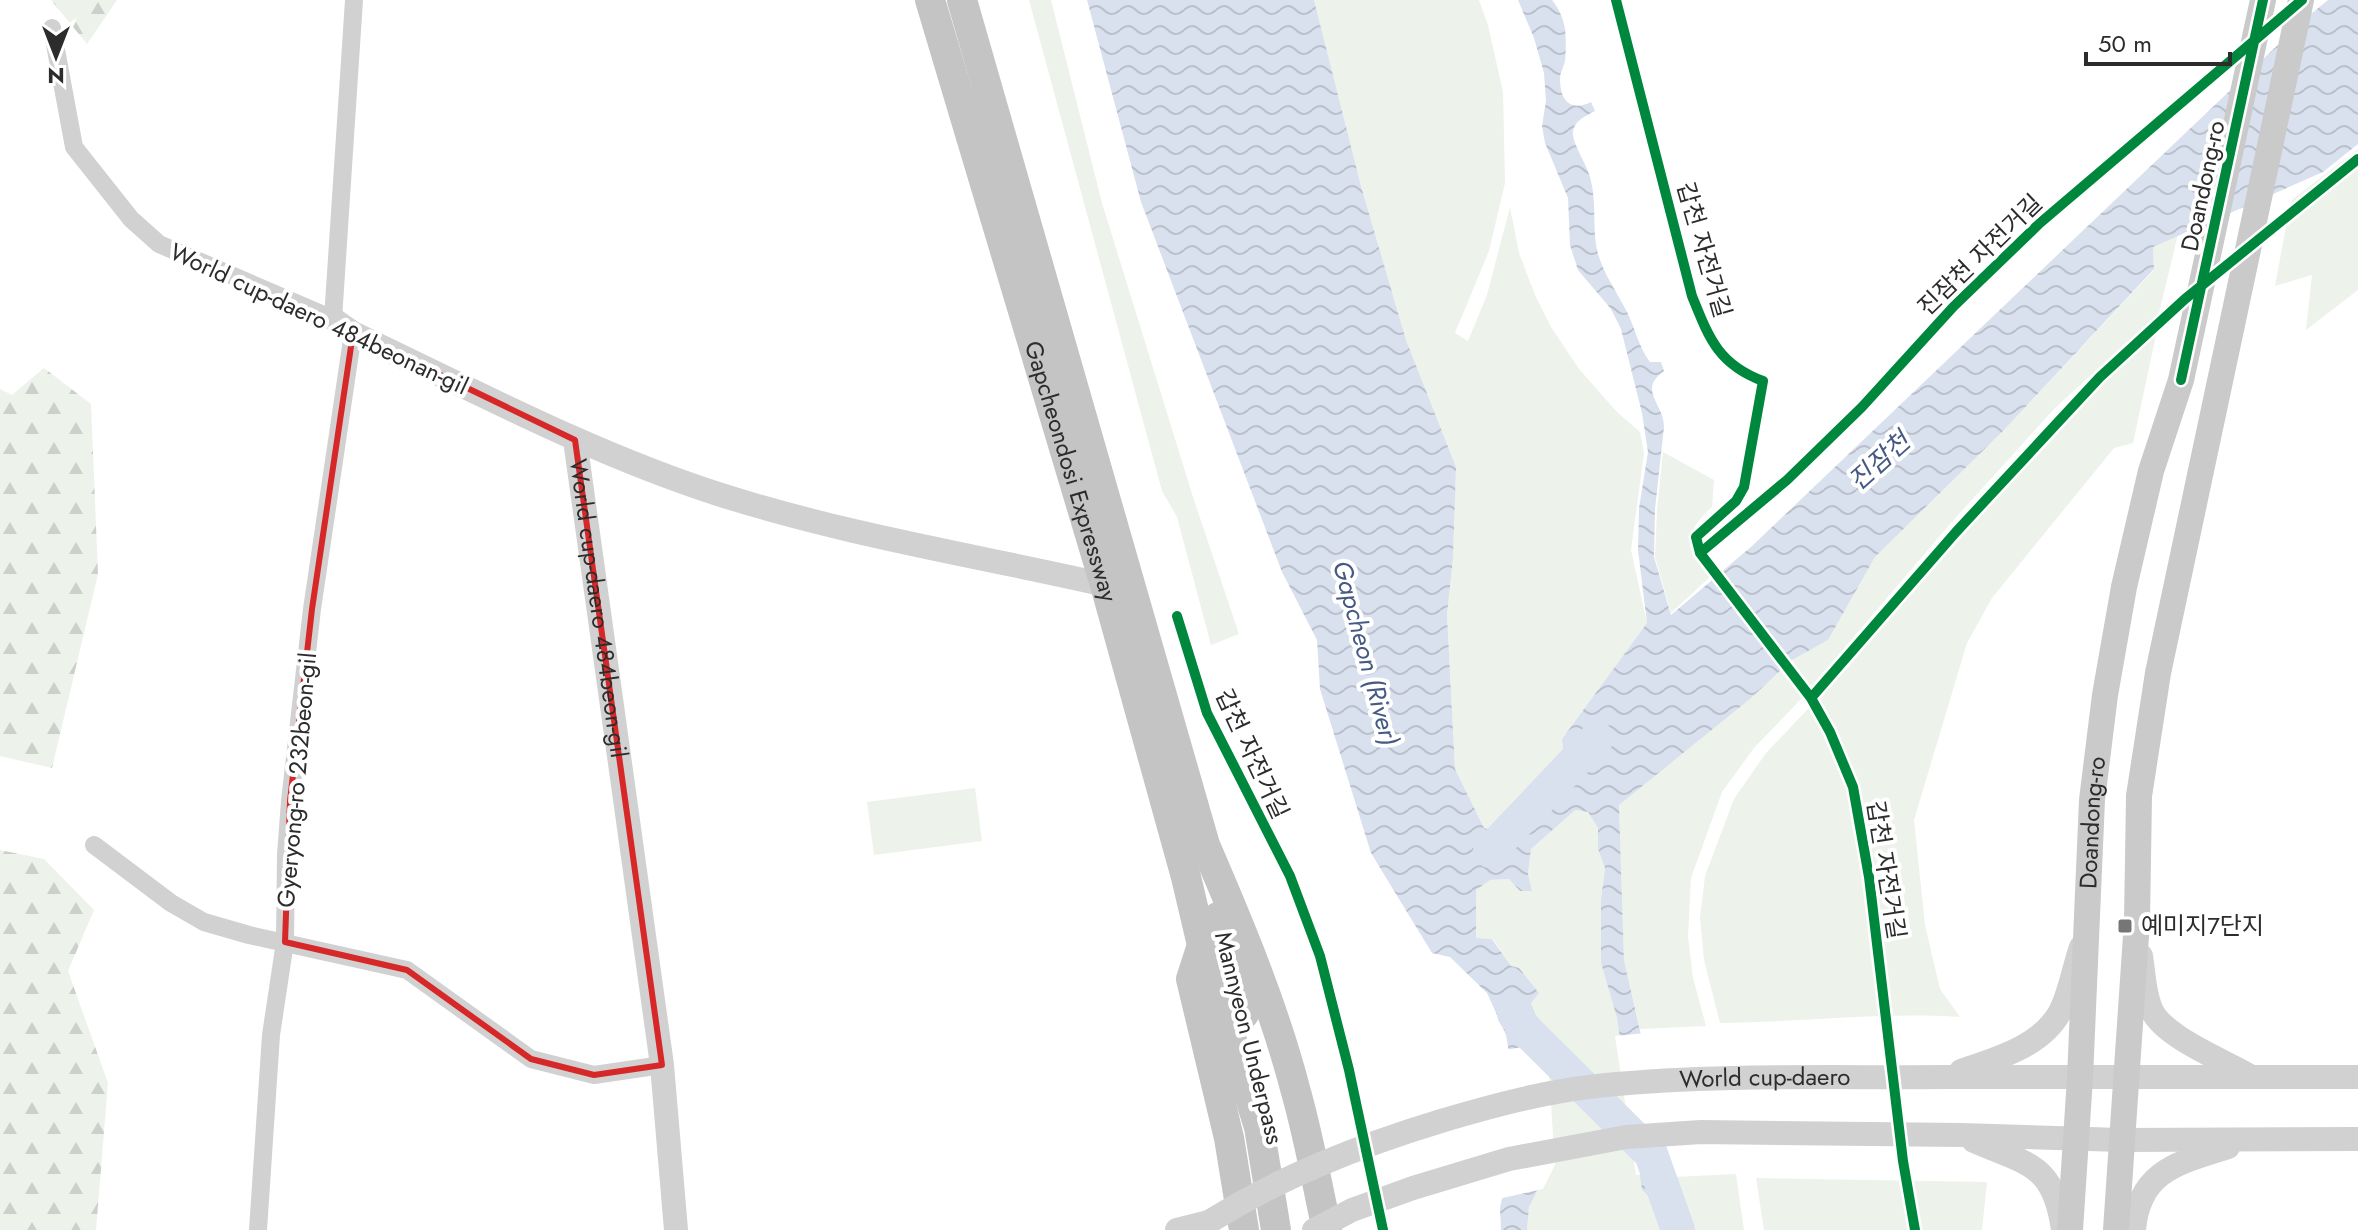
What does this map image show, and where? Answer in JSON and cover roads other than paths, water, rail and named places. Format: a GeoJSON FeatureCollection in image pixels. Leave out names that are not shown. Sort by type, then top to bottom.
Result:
{"type":"FeatureCollection","features":[{"type":"Feature","properties":{"kind":"main road","name":"Gapcheondosi Expressway"},"geometry":{"type":"LineString","coordinates":[[930,0],[1205,845]]}},
{"type":"Feature","properties":{"kind":"main road","name":"Gapcheondosi Expressway"},"geometry":{"type":"LineString","coordinates":[[962,0],[1119,588],[1202,945]]}},
{"type":"Feature","properties":{"kind":"main road","name":"Doandong-ro"},"geometry":{"type":"LineString","coordinates":[[2070,1230],[2092,800],[2105,695],[2124,587],[2151,471],[2181,380],[2263,0]]}},
{"type":"Feature","properties":{"kind":"main road","name":"Doandong-ro"},"geometry":{"type":"LineString","coordinates":[[2116,1230],[2137,921],[2139,796],[2158,673],[2301,0]]}},
{"type":"Feature","properties":{"kind":"main road","name":"Mannyeon Underpass"},"geometry":{"type":"LineString","coordinates":[[1205,845],[1211,888],[1273,1122],[1295,1230]]}},
{"type":"Feature","properties":{"kind":"main road"},"geometry":{"type":"LineString","coordinates":[[1205,845],[1274,1018],[1297,1093],[1327,1230]]}},
{"type":"Feature","properties":{"kind":"main road","name":"Mannyeon Underpass"},"geometry":{"type":"LineString","coordinates":[[1202,945],[1259,1127],[1276,1230]]}},
{"type":"Feature","properties":{"kind":"main road"},"geometry":{"type":"LineString","coordinates":[[1202,945],[1191,979],[1229,1138],[1244,1230]]}},
{"type":"Feature","properties":{"kind":"street","name":"Gyeryong-ro 232beon-gil"},"geometry":{"type":"LineString","coordinates":[[258,1230],[271,1035],[285,942],[288,828],[343,326],[354,0]]}},
{"type":"Feature","properties":{"kind":"street","name":"World cup-daero 484beonan-gil"},"geometry":{"type":"LineString","coordinates":[[52,28],[74,147],[131,219],[159,244],[343,326],[575,440]]}},
{"type":"Feature","properties":{"kind":"street","name":"World cup-daero 484beon-gil"},"geometry":{"type":"LineString","coordinates":[[575,440],[653,472],[754,505],[867,535],[1119,588]]}},
{"type":"Feature","properties":{"kind":"street","name":"World cup-daero 484beon-gil"},"geometry":{"type":"LineString","coordinates":[[575,440],[662,1065],[676,1230]]}},
{"type":"Feature","properties":{"kind":"street"},"geometry":{"type":"LineString","coordinates":[[94,845],[171,903],[204,922],[407,970],[531,1059],[594,1075],[662,1065]]}},
{"type":"Feature","properties":{"kind":"street"},"geometry":{"type":"LineString","coordinates":[[2137,921],[2146,990],[2152,1010],[2163,1027],[2252,1077]]}},
{"type":"Feature","properties":{"kind":"street"},"geometry":{"type":"LineString","coordinates":[[1945,1077],[2002,1057],[2035,1039],[2051,1025],[2061,1010],[2087,929]]}},
{"type":"Feature","properties":{"kind":"street","name":"World cup-daero"},"geometry":{"type":"LineString","coordinates":[[1177,1230],[1206,1226],[1251,1195],[1333,1157],[1495,1105],[1604,1085],[1681,1080],[1945,1077],[2358,1077]]}},
{"type":"Feature","properties":{"kind":"street"},"geometry":{"type":"LineString","coordinates":[[1314,1230],[1352,1210],[1509,1159],[1626,1137],[1701,1132],[1961,1135],[2077,1140],[2358,1139]]}},
{"type":"Feature","properties":{"kind":"street"},"geometry":{"type":"LineString","coordinates":[[1961,1135],[2026,1163],[2044,1175],[2055,1192],[2063,1230]]}},
{"type":"Feature","properties":{"kind":"street"},"geometry":{"type":"LineString","coordinates":[[2134,1230],[2140,1199],[2157,1176],[2180,1162],[2251,1139]]}},
{"type":"Feature","properties":{"kind":"water"},"geometry":{"type":"Polygon","coordinates":[[[1087,0],[1314,0],[1361,186],[1406,340],[1456,467],[1453,559],[1447,614],[1455,769],[1484,828],[1498,832],[1566,790],[1562,739],[1647,623],[1638,550],[1639,508],[1648,452],[1642,413],[1621,329],[1611,309],[1578,270],[1570,245],[1568,198],[1545,143],[1542,126],[1546,101],[1544,73],[1518,0],[1552,0],[1562,17],[1566,45],[1560,76],[1562,93],[1572,105],[1591,102],[1595,111],[1578,121],[1573,135],[1592,186],[1599,258],[1646,356],[1650,362],[1661,362],[1664,371],[1656,378],[1652,391],[1664,427],[1655,509],[1654,557],[1671,615],[1752,546],[2306,18],[2328,0],[2358,0],[2358,144],[2323,172],[2153,247],[2154,269],[2004,430],[1875,557],[1828,640],[1792,660],[1751,698],[1619,805],[1624,960],[1687,1230],[1662,1230],[1652,1199],[1642,1190],[1617,1018],[1601,963],[1601,899],[1605,868],[1598,849],[1598,828],[1588,812],[1575,810],[1531,849],[1528,874],[1532,891],[1520,891],[1509,879],[1490,880],[1476,890],[1476,938],[1492,939],[1511,966],[1519,968],[1539,993],[1531,1003],[1542,1035],[1552,1163],[1529,1207],[1527,1230],[1501,1230],[1500,1208],[1520,1117],[1506,1035],[1487,993],[1450,957],[1432,953],[1371,853],[1320,689],[1317,640],[1282,572],[1141,202],[1087,0]]]}},
{"type":"Feature","properties":{"kind":"waterway","name":"진잠천"},"geometry":{"type":"LineString","coordinates":[[1490,851],[1597,738]]}},
{"type":"Feature","properties":{"kind":"waterway","name":"Gapcheon (River)"},"geometry":{"type":"LineString","coordinates":[[1514,1014],[1527,1031],[1651,1154],[1678,1230]]}},
{"type":"Feature","properties":{"kind":"place","name":"예미지7단지"},"geometry":{"type":"Point","coordinates":[2125,926]}}]}
